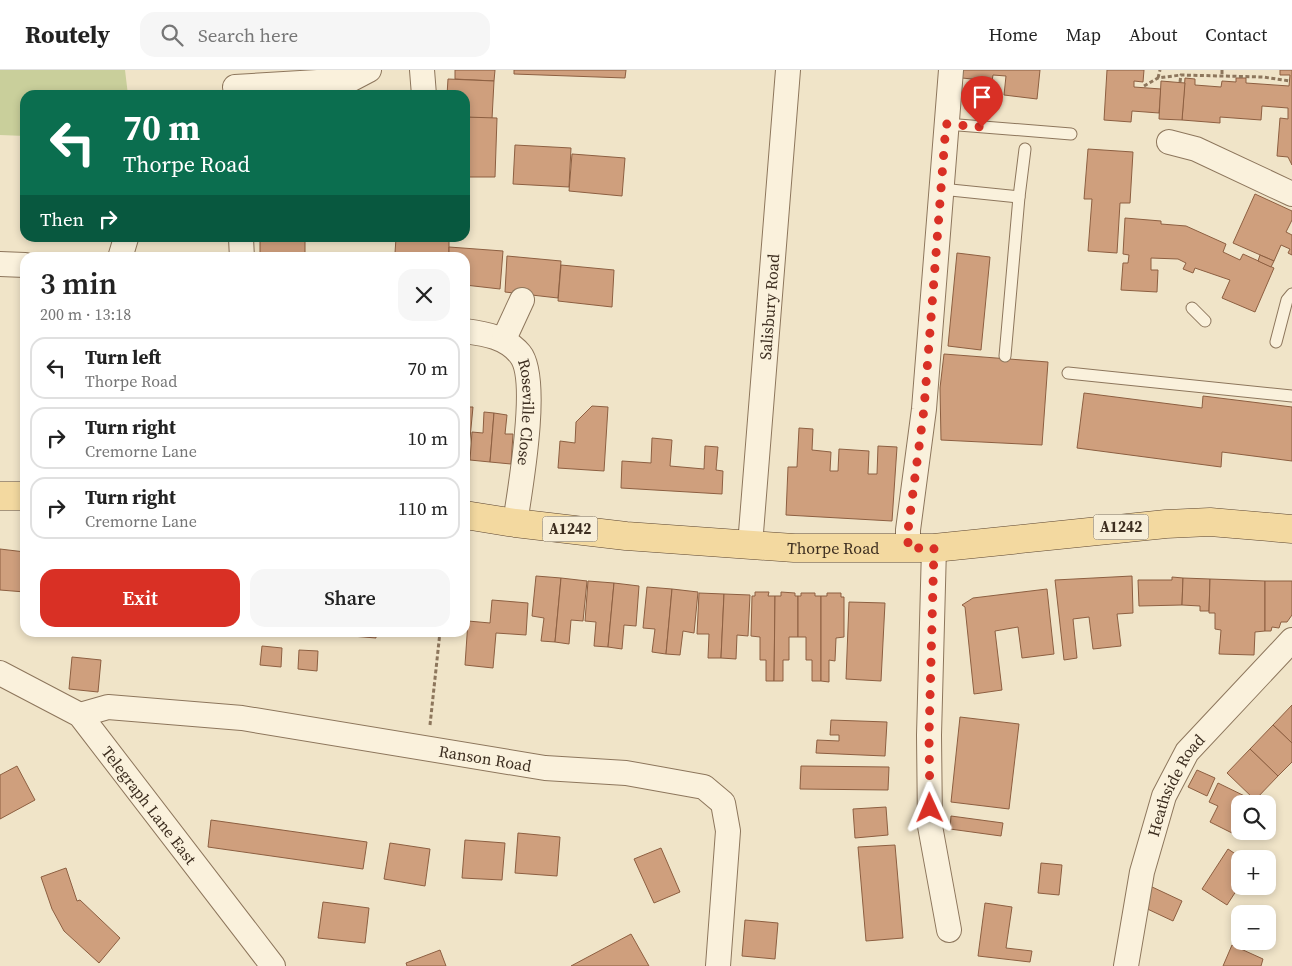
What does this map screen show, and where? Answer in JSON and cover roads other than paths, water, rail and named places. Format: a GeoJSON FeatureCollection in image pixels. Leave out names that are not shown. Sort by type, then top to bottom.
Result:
{"type":"FeatureCollection","features":[{"type":"Feature","properties":{"kind":"main road"},"geometry":{"type":"LineString","coordinates":[[0,496],[20,496]]}},
{"type":"Feature","properties":{"kind":"main road","name":"Thorpe Road"},"geometry":{"type":"LineString","coordinates":[[470,516],[626,536],[794,548],[921,548],[1166,524],[1210,522],[1292,529]]}},
{"type":"Feature","properties":{"kind":"street"},"geometry":{"type":"LineString","coordinates":[[235,87],[350,80],[369,70]]}},
{"type":"Feature","properties":{"kind":"street"},"geometry":{"type":"LineString","coordinates":[[422,70],[424,90]]}},
{"type":"Feature","properties":{"kind":"street","name":"Salisbury Road"},"geometry":{"type":"LineString","coordinates":[[750,545],[788,70]]}},
{"type":"Feature","properties":{"kind":"street"},"geometry":{"type":"LineString","coordinates":[[949,930],[936,870],[930,826],[929,736],[921,548],[908,530],[924,409],[951,70]]}},
{"type":"Feature","properties":{"kind":"street"},"geometry":{"type":"LineString","coordinates":[[1169,142],[1196,149],[1292,194]]}},
{"type":"Feature","properties":{"kind":"street"},"geometry":{"type":"LineString","coordinates":[[0,264],[20,265]]}},
{"type":"Feature","properties":{"kind":"street","name":"Roseville Close"},"geometry":{"type":"LineString","coordinates":[[504,339],[522,300]]}},
{"type":"Feature","properties":{"kind":"street","name":"Roseville Close"},"geometry":{"type":"LineString","coordinates":[[470,332],[504,339],[521,355],[530,388],[515,523]]}},
{"type":"Feature","properties":{"kind":"street","name":"Heathside Road"},"geometry":{"type":"LineString","coordinates":[[1126,966],[1142,872],[1164,796],[1186,752],[1292,640]]}},
{"type":"Feature","properties":{"kind":"street","name":"Telegraph Lane East"},"geometry":{"type":"LineString","coordinates":[[0,673],[80,715],[273,966]]}},
{"type":"Feature","properties":{"kind":"street","name":"Ranson Road"},"geometry":{"type":"LineString","coordinates":[[80,715],[108,707],[242,718],[545,768],[626,773],[704,787],[723,803],[728,831],[718,966]]}},
{"type":"Feature","properties":{"kind":"lane"},"geometry":{"type":"LineString","coordinates":[[946,124],[1071,134]]}},
{"type":"Feature","properties":{"kind":"lane"},"geometry":{"type":"LineString","coordinates":[[1005,356],[1025,149]]}},
{"type":"Feature","properties":{"kind":"lane"},"geometry":{"type":"LineString","coordinates":[[941,189],[1019,197]]}},
{"type":"Feature","properties":{"kind":"lane"},"geometry":{"type":"LineString","coordinates":[[1276,342],[1287,300],[1292,294]]}},
{"type":"Feature","properties":{"kind":"lane"},"geometry":{"type":"LineString","coordinates":[[1192,308],[1205,321]]}},
{"type":"Feature","properties":{"kind":"lane"},"geometry":{"type":"LineString","coordinates":[[1068,373],[1292,396]]}}]}
